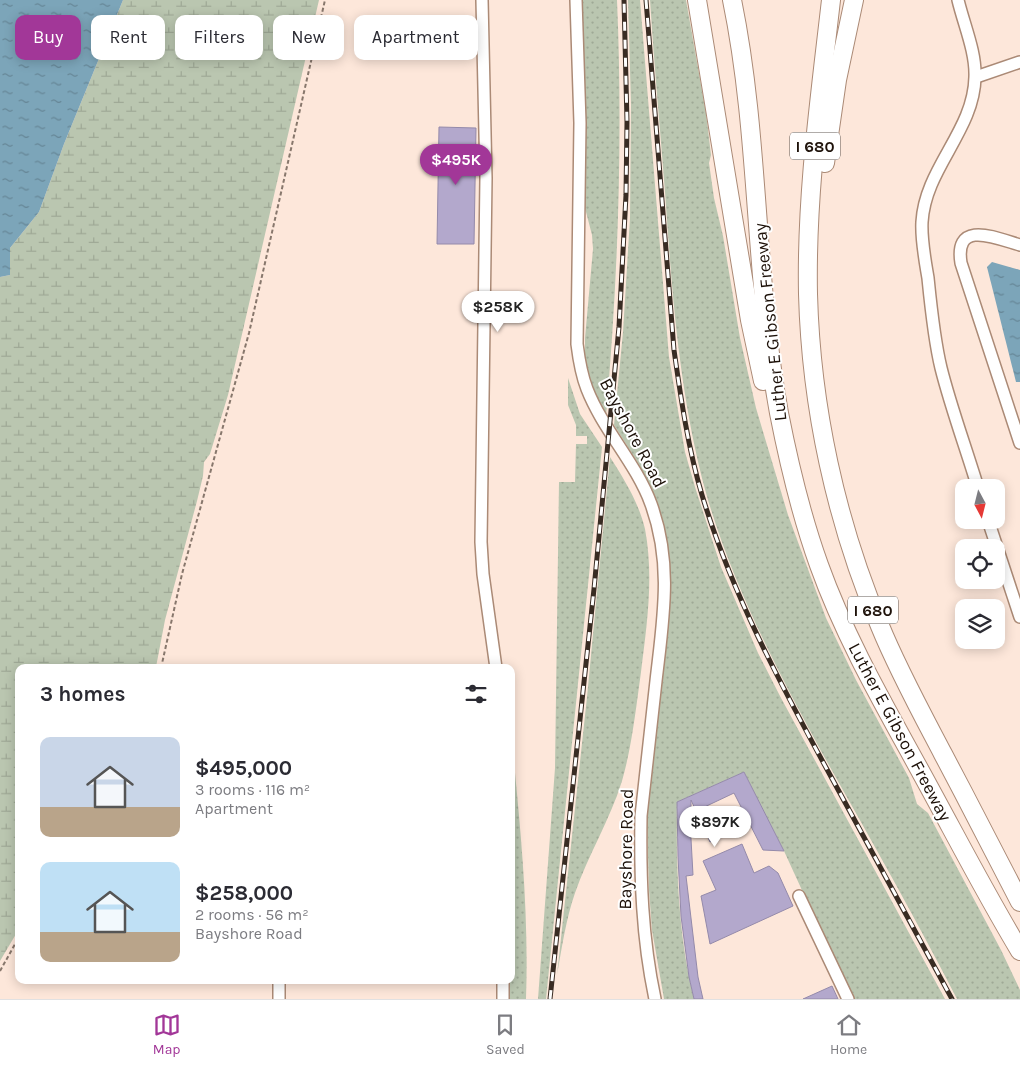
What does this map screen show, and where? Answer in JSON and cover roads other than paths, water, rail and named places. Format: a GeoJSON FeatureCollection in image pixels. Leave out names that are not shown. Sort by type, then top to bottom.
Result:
{"type":"FeatureCollection","features":[{"type":"Feature","properties":{"kind":"highway"},"geometry":{"type":"LineString","coordinates":[[697,0],[750,320],[767,402],[786,476],[798,499]]}},
{"type":"Feature","properties":{"kind":"highway","name":"Luther E Gibson Freeway"},"geometry":{"type":"LineString","coordinates":[[732,0],[750,112],[766,322],[773,376],[798,499],[820,566],[863,666],[1017,946],[1020,963]]}},
{"type":"Feature","properties":{"kind":"highway","name":"Luther E Gibson Freeway"},"geometry":{"type":"LineString","coordinates":[[831,0],[811,185],[808,233],[808,292],[813,362],[823,433],[838,503],[856,564],[879,624],[896,662],[1020,902]]}},
{"type":"Feature","properties":{"kind":"highway"},"geometry":{"type":"LineString","coordinates":[[808,292],[834,98],[854,0]]}},
{"type":"Feature","properties":{"kind":"street"},"geometry":{"type":"LineString","coordinates":[[482,0],[486,178],[481,542],[483,574],[495,664]]}},
{"type":"Feature","properties":{"kind":"street","name":"Bayshore Road"},"geometry":{"type":"LineString","coordinates":[[576,0],[580,123],[577,344],[580,368],[587,389],[599,414],[641,478],[660,531],[666,581],[641,816],[640,847],[642,913],[655,999]]}},
{"type":"Feature","properties":{"kind":"street"},"geometry":{"type":"LineString","coordinates":[[958,0],[972,53],[976,77],[967,118],[928,193],[922,222],[930,297],[941,367],[975,479]]}},
{"type":"Feature","properties":{"kind":"street"},"geometry":{"type":"LineString","coordinates":[[976,77],[1020,62]]}},
{"type":"Feature","properties":{"kind":"street"},"geometry":{"type":"LineString","coordinates":[[1020,245],[983,234],[974,234],[961,244],[960,252],[961,263],[1020,443]]}},
{"type":"Feature","properties":{"kind":"street"},"geometry":{"type":"LineString","coordinates":[[991,529],[1020,617]]}},
{"type":"Feature","properties":{"kind":"street"},"geometry":{"type":"LineString","coordinates":[[799,896],[848,999]]}},
{"type":"Feature","properties":{"kind":"street"},"geometry":{"type":"LineString","coordinates":[[279,984],[279,999]]}},
{"type":"Feature","properties":{"kind":"street"},"geometry":{"type":"LineString","coordinates":[[503,984],[503,999]]}},
{"type":"Feature","properties":{"kind":"water"},"geometry":{"type":"Polygon","coordinates":[[[0,0],[123,0],[117,15],[91,15],[91,60],[98,60],[39,212],[10,248],[10,275],[0,277],[0,0]]]}},
{"type":"Feature","properties":{"kind":"water"},"geometry":{"type":"Polygon","coordinates":[[[992,262],[1020,270],[1020,382],[1016,382],[987,267],[992,262]]]}},
{"type":"Feature","properties":{"kind":"railway"},"geometry":{"type":"LineString","coordinates":[[550,999],[594,589],[619,327],[626,195],[627,122],[624,0]]}},
{"type":"Feature","properties":{"kind":"railway"},"geometry":{"type":"LineString","coordinates":[[646,0],[674,350],[682,405],[702,495],[714,532],[742,603],[775,672],[952,999]]}}]}
